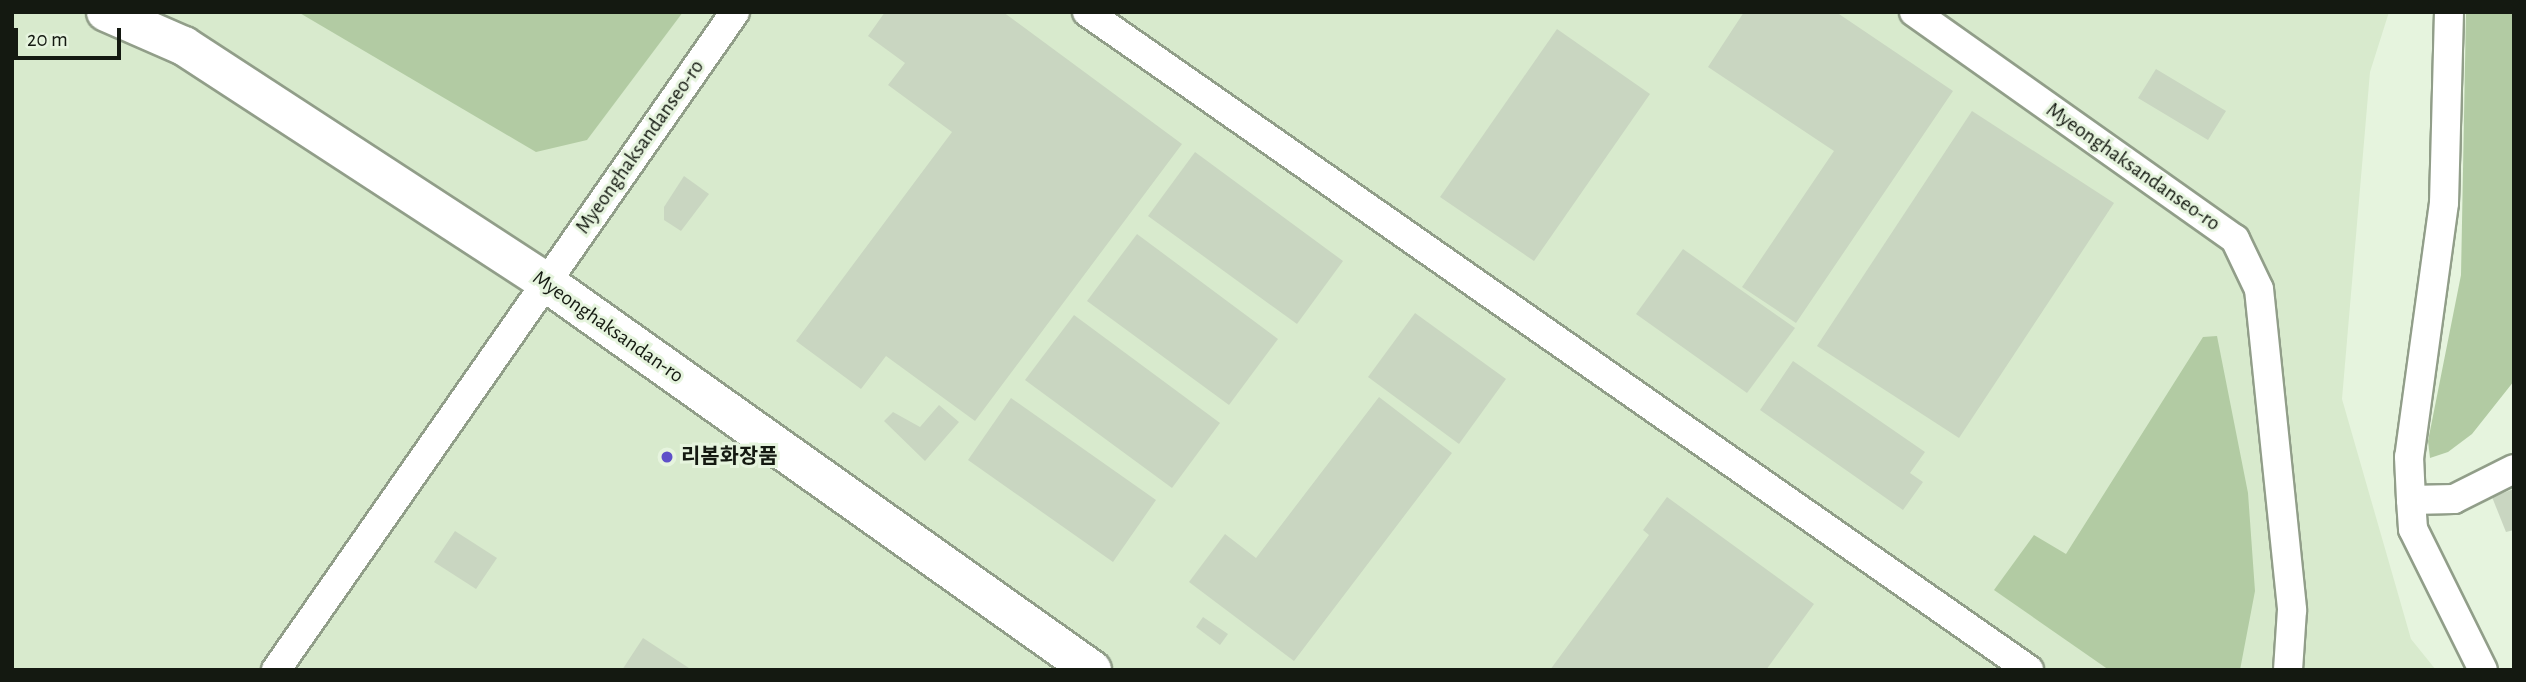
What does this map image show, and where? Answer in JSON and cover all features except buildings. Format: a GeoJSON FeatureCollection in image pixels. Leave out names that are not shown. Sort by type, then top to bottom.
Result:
{"type":"FeatureCollection","features":[{"type":"Feature","properties":{"kind":"street","name":"Myeonghaksandan-ro"},"geometry":{"type":"LineString","coordinates":[[106,12],[184,46],[544,281],[1092,670]]}},
{"type":"Feature","properties":{"kind":"street","name":"Myeonghaksandanseo-ro"},"geometry":{"type":"LineString","coordinates":[[276,670],[544,281],[735,12]]}},
{"type":"Feature","properties":{"kind":"street"},"geometry":{"type":"LineString","coordinates":[[1087,12],[2029,670]]}},
{"type":"Feature","properties":{"kind":"street","name":"Myeonghaksandanseo-ro"},"geometry":{"type":"LineString","coordinates":[[1914,12],[2235,239],[2259,289],[2292,610],[2288,670]]}},
{"type":"Feature","properties":{"kind":"street"},"geometry":{"type":"LineString","coordinates":[[2449,12],[2444,203],[2409,457],[2411,500],[2413,529],[2483,670]]}},
{"type":"Feature","properties":{"kind":"street"},"geometry":{"type":"LineString","coordinates":[[2411,500],[2454,499],[2514,468]]}},
{"type":"Feature","properties":{"kind":"shaded area"},"geometry":{"type":"Polygon","coordinates":[[[12,12],[2389,12],[2370,72],[2342,399],[2411,639],[2436,670],[12,670],[12,12]]]}},
{"type":"Feature","properties":{"kind":"shaded area"},"geometry":{"type":"Polygon","coordinates":[[[298,12],[683,12],[587,140],[536,152],[298,12]]]}},
{"type":"Feature","properties":{"kind":"shaded area"},"geometry":{"type":"Polygon","coordinates":[[[2466,12],[2514,12],[2514,381],[2472,434],[2448,452],[2430,458],[2428,441],[2461,275],[2466,12]]]}},
{"type":"Feature","properties":{"kind":"shaded area"},"geometry":{"type":"Polygon","coordinates":[[[2217,336],[2248,493],[2255,591],[2240,670],[2109,670],[1994,590],[2034,535],[2066,554],[2203,337],[2217,336]]]}},
{"type":"Feature","properties":{"kind":"place","name":"리봄화장품"},"geometry":{"type":"Point","coordinates":[667,457]}}]}
